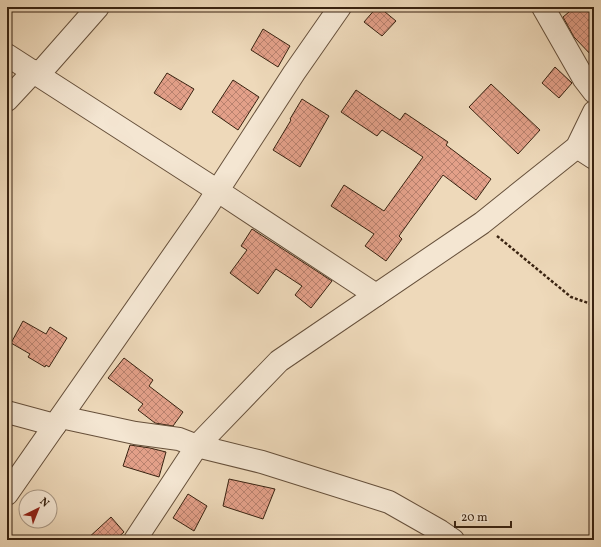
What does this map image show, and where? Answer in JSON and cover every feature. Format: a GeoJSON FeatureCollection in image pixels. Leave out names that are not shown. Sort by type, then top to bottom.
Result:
{"type":"FeatureCollection","features":[{"type":"Feature","properties":{"kind":"street"},"geometry":{"type":"LineString","coordinates":[[7,100],[36,73],[98,7]]}},
{"type":"Feature","properties":{"kind":"street"},"geometry":{"type":"LineString","coordinates":[[7,494],[218,191],[294,73],[340,7]]}},
{"type":"Feature","properties":{"kind":"street"},"geometry":{"type":"LineString","coordinates":[[543,7],[584,79],[594,92]]}},
{"type":"Feature","properties":{"kind":"street"},"geometry":{"type":"LineString","coordinates":[[7,55],[376,295]]}},
{"type":"Feature","properties":{"kind":"street"},"geometry":{"type":"LineString","coordinates":[[135,540],[197,446],[279,361],[585,153],[594,112]]}},
{"type":"Feature","properties":{"kind":"street"},"geometry":{"type":"LineString","coordinates":[[7,412],[179,439],[197,446],[262,462],[388,502],[443,537]]}},
{"type":"Feature","properties":{"kind":"path"},"geometry":{"type":"LineString","coordinates":[[482,224],[571,297],[594,305]]}},
{"type":"Feature","properties":{"kind":"building"},"geometry":{"type":"Polygon","coordinates":[[[377,7],[396,21],[382,36],[364,22],[377,7]]]}},
{"type":"Feature","properties":{"kind":"building"},"geometry":{"type":"Polygon","coordinates":[[[575,7],[586,7],[594,16],[594,58],[574,37],[563,17],[575,7]]]}},
{"type":"Feature","properties":{"kind":"building"},"geometry":{"type":"Polygon","coordinates":[[[263,29],[290,46],[278,67],[251,50],[263,29]]]}},
{"type":"Feature","properties":{"kind":"building"},"geometry":{"type":"Polygon","coordinates":[[[555,67],[572,83],[559,98],[542,83],[555,67]]]}},
{"type":"Feature","properties":{"kind":"building"},"geometry":{"type":"Polygon","coordinates":[[[167,73],[194,89],[181,110],[154,93],[167,73]]]}},
{"type":"Feature","properties":{"kind":"building"},"geometry":{"type":"Polygon","coordinates":[[[233,80],[259,97],[238,130],[212,112],[233,80]]]}},
{"type":"Feature","properties":{"kind":"building"},"geometry":{"type":"Polygon","coordinates":[[[491,84],[540,130],[518,154],[469,107],[491,84]]]}},
{"type":"Feature","properties":{"kind":"building"},"geometry":{"type":"Polygon","coordinates":[[[356,90],[400,120],[405,113],[448,142],[446,145],[491,179],[476,200],[443,175],[399,236],[402,239],[386,261],[365,246],[374,234],[331,206],[344,185],[384,211],[423,157],[382,130],[377,136],[341,112],[356,90]]]}},
{"type":"Feature","properties":{"kind":"building"},"geometry":{"type":"Polygon","coordinates":[[[302,99],[329,116],[300,167],[273,150],[302,99]]]}},
{"type":"Feature","properties":{"kind":"building"},"geometry":{"type":"Polygon","coordinates":[[[252,229],[332,281],[311,308],[295,295],[302,286],[276,269],[258,294],[230,273],[247,250],[241,246],[252,229]]]}},
{"type":"Feature","properties":{"kind":"building"},"geometry":{"type":"Polygon","coordinates":[[[23,321],[46,334],[50,327],[67,338],[49,367],[46,365],[45,367],[28,357],[30,354],[11,343],[23,321]]]}},
{"type":"Feature","properties":{"kind":"building"},"geometry":{"type":"Polygon","coordinates":[[[124,358],[153,380],[149,386],[183,412],[173,426],[155,423],[138,410],[143,404],[108,378],[124,358]]]}},
{"type":"Feature","properties":{"kind":"building"},"geometry":{"type":"Polygon","coordinates":[[[130,445],[166,452],[159,477],[123,466],[130,445]]]}},
{"type":"Feature","properties":{"kind":"building"},"geometry":{"type":"Polygon","coordinates":[[[229,479],[275,489],[263,519],[223,506],[229,479]]]}},
{"type":"Feature","properties":{"kind":"building"},"geometry":{"type":"Polygon","coordinates":[[[188,494],[207,506],[194,531],[173,518],[188,494]]]}},
{"type":"Feature","properties":{"kind":"building"},"geometry":{"type":"Polygon","coordinates":[[[111,517],[124,532],[115,540],[86,540],[111,517]]]}}]}
